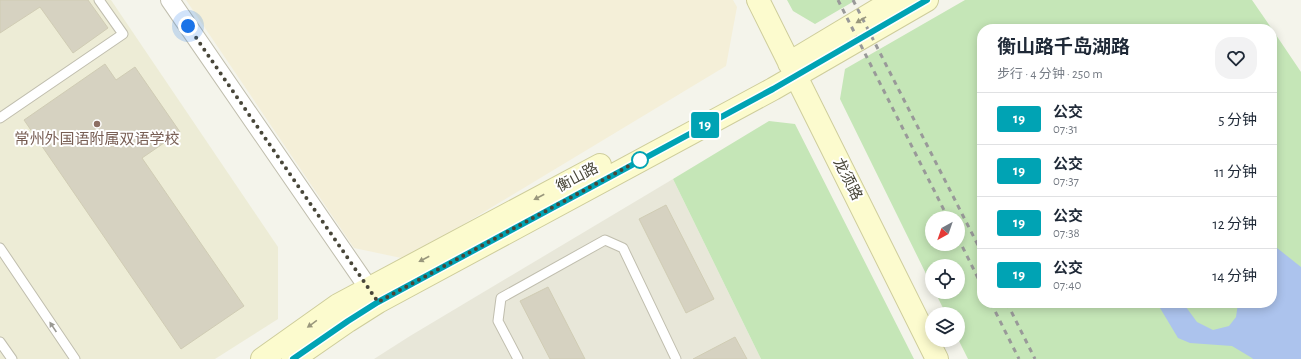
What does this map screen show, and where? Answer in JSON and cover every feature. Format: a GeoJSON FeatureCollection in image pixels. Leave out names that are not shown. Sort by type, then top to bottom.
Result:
{"type":"FeatureCollection","features":[{"type":"Feature","properties":{"kind":"street"},"geometry":{"type":"LineString","coordinates":[[170,0],[374,295]]}},
{"type":"Feature","properties":{"kind":"street","name":"龙须路"},"geometry":{"type":"LineString","coordinates":[[758,0],[937,359]]}},
{"type":"Feature","properties":{"kind":"street","name":"衡山路"},"geometry":{"type":"LineString","coordinates":[[792,69],[894,0]]}},
{"type":"Feature","properties":{"kind":"street","name":"衡山路"},"geometry":{"type":"LineString","coordinates":[[262,359],[338,305],[374,295],[792,69],[927,0]]}},
{"type":"Feature","properties":{"kind":"street","name":"衡山路"},"geometry":{"type":"LineString","coordinates":[[293,359],[348,321],[374,295]]}},
{"type":"Feature","properties":{"kind":"lane"},"geometry":{"type":"LineString","coordinates":[[0,118],[123,34],[99,0]]}},
{"type":"Feature","properties":{"kind":"lane"},"geometry":{"type":"LineString","coordinates":[[518,359],[498,321],[501,298],[605,240],[622,248],[676,359]]}},
{"type":"Feature","properties":{"kind":"lane"},"geometry":{"type":"LineString","coordinates":[[0,248],[75,359]]}},
{"type":"Feature","properties":{"kind":"lane"},"geometry":{"type":"LineString","coordinates":[[0,342],[12,359]]}},
{"type":"Feature","properties":{"kind":"shaded area","name":"常州外国语附属双语学校"},"geometry":{"type":"Polygon","coordinates":[[[0,0],[111,0],[278,247],[278,319],[215,359],[0,359],[0,0]]]}},
{"type":"Feature","properties":{"kind":"shaded area"},"geometry":{"type":"Polygon","coordinates":[[[186,0],[733,0],[737,7],[726,66],[406,259],[354,248],[186,0]]]}},
{"type":"Feature","properties":{"kind":"shaded area"},"geometry":{"type":"Polygon","coordinates":[[[673,179],[761,359],[374,359],[410,336],[673,179]]]}},
{"type":"Feature","properties":{"kind":"green space"},"geometry":{"type":"Polygon","coordinates":[[[787,0],[856,0],[815,24],[793,11],[787,0]]]}},
{"type":"Feature","properties":{"kind":"green space"},"geometry":{"type":"Polygon","coordinates":[[[965,0],[1252,0],[1269,24],[977,24],[977,308],[1277,308],[1277,36],[1301,72],[1301,359],[968,359],[962,347],[965,347],[965,307],[942,307],[938,299],[965,299],[965,259],[925,259],[925,272],[840,99],[845,69],[965,0]]]}},
{"type":"Feature","properties":{"kind":"green space"},"geometry":{"type":"Polygon","coordinates":[[[769,121],[795,124],[914,359],[761,359],[673,179],[769,121]]]}},
{"type":"Feature","properties":{"kind":"water"},"geometry":{"type":"Polygon","coordinates":[[[1277,248],[1301,267],[1301,359],[1253,359],[1232,346],[1190,343],[1178,338],[1160,308],[1187,308],[1197,322],[1213,330],[1229,326],[1236,317],[1237,308],[1277,308],[1277,248]]]}},
{"type":"Feature","properties":{"kind":"building"},"geometry":{"type":"Polygon","coordinates":[[[0,0],[88,0],[108,28],[73,53],[40,7],[0,33],[0,0]]]}},
{"type":"Feature","properties":{"kind":"building"},"geometry":{"type":"Polygon","coordinates":[[[105,64],[116,80],[135,67],[180,132],[142,158],[244,306],[181,349],[24,120],[105,64]]]}},
{"type":"Feature","properties":{"kind":"building"},"geometry":{"type":"Polygon","coordinates":[[[666,205],[714,299],[686,313],[639,219],[666,205]]]}},
{"type":"Feature","properties":{"kind":"building"},"geometry":{"type":"Polygon","coordinates":[[[548,287],[585,359],[550,359],[520,301],[548,287]]]}},
{"type":"Feature","properties":{"kind":"building"},"geometry":{"type":"Polygon","coordinates":[[[735,337],[747,359],[693,359],[735,337]]]}},
{"type":"Feature","properties":{"kind":"railway"},"geometry":{"type":"LineString","coordinates":[[838,0],[944,211]]}},
{"type":"Feature","properties":{"kind":"railway"},"geometry":{"type":"LineString","coordinates":[[853,0],[977,243]]}},
{"type":"Feature","properties":{"kind":"railway"},"geometry":{"type":"LineString","coordinates":[[964,251],[977,276]]}},
{"type":"Feature","properties":{"kind":"railway"},"geometry":{"type":"LineString","coordinates":[[994,308],[1019,359]]}},
{"type":"Feature","properties":{"kind":"railway"},"geometry":{"type":"LineString","coordinates":[[1010,308],[1035,359]]}},
{"type":"Feature","properties":{"kind":"bus line","name":"19"},"geometry":{"type":"LineString","coordinates":[[293,359],[378,302],[773,89],[927,0]]}},
{"type":"Feature","properties":{"kind":"place","name":"常州外国语附属双语学校"},"geometry":{"type":"Point","coordinates":[97,124]}},
{"type":"Feature","properties":{"kind":"route"},"geometry":{"type":"LineString","coordinates":[[188,26],[378,302],[640,160]]}}]}
